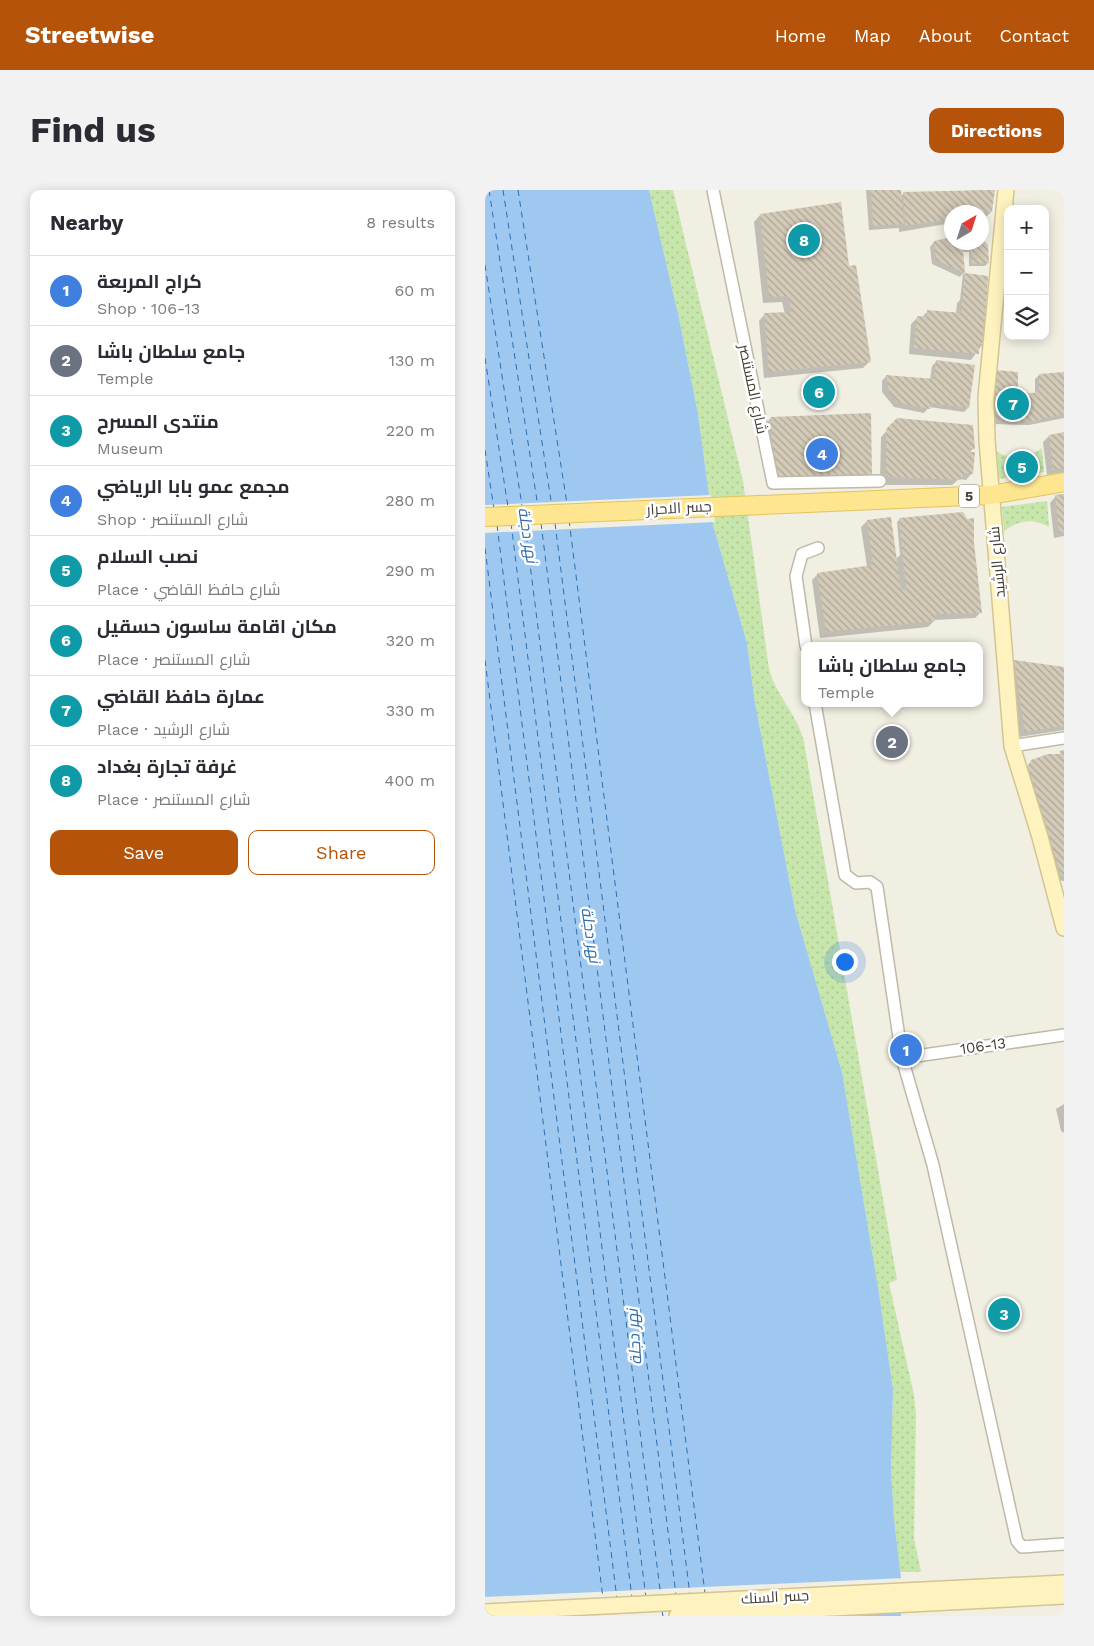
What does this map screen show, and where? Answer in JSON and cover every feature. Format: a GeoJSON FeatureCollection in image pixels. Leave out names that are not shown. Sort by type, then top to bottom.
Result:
{"type":"FeatureCollection","features":[{"type":"Feature","properties":{"kind":"main road","name":"شارع الرشيد"},"geometry":{"type":"LineString","coordinates":[[1006,190],[986,397],[991,495],[1012,746],[1040,838],[1064,928]]}},
{"type":"Feature","properties":{"kind":"main road","name":"5"},"geometry":{"type":"LineString","coordinates":[[991,495],[1064,482]]}},
{"type":"Feature","properties":{"kind":"main road","name":"جسر الاحرار"},"geometry":{"type":"LineString","coordinates":[[485,517],[991,495]]}},
{"type":"Feature","properties":{"kind":"main road","name":"جسر السنك"},"geometry":{"type":"LineString","coordinates":[[485,1612],[1064,1583]]}},
{"type":"Feature","properties":{"kind":"main road","name":"جسر السنك"},"geometry":{"type":"LineString","coordinates":[[677,1616],[1064,1596]]}},
{"type":"Feature","properties":{"kind":"street","name":"شارع المستنصر"},"geometry":{"type":"LineString","coordinates":[[713,190],[773,483],[880,481]]}},
{"type":"Feature","properties":{"kind":"street"},"geometry":{"type":"LineString","coordinates":[[805,642],[796,576],[802,554],[818,548]]}},
{"type":"Feature","properties":{"kind":"street"},"geometry":{"type":"LineString","coordinates":[[816,707],[845,875],[856,883],[870,882],[877,887],[902,1058],[933,1166],[1017,1541],[1022,1547],[1064,1544]]}},
{"type":"Feature","properties":{"kind":"street"},"geometry":{"type":"LineString","coordinates":[[1012,746],[1064,738]]}},
{"type":"Feature","properties":{"kind":"street","name":"106-13"},"geometry":{"type":"LineString","coordinates":[[902,1058],[1064,1035]]}},
{"type":"Feature","properties":{"kind":"green space"},"geometry":{"type":"Polygon","coordinates":[[[649,190],[673,190],[743,481],[769,669],[772,679],[797,723],[804,742],[897,1280],[889,1283],[914,1395],[916,1415],[914,1538],[921,1572],[900,1572],[891,1471],[893,1389],[842,1072],[795,910],[755,703],[747,643],[713,525],[698,414],[679,318],[649,190]]]}},
{"type":"Feature","properties":{"kind":"green space"},"geometry":{"type":"Polygon","coordinates":[[[1042,448],[1044,472],[999,479],[997,452],[1003,455],[1020,457],[1042,448]]]}},
{"type":"Feature","properties":{"kind":"green space"},"geometry":{"type":"Polygon","coordinates":[[[1047,501],[1049,527],[1032,521],[1015,524],[1004,531],[1002,507],[1047,501]]]}},
{"type":"Feature","properties":{"kind":"water","name":"نهر دجلة"},"geometry":{"type":"Polygon","coordinates":[[[485,190],[649,190],[679,318],[698,414],[713,525],[747,643],[755,703],[795,910],[842,1072],[893,1389],[891,1471],[901,1578],[901,1616],[485,1616],[485,190]]]}},
{"type":"Feature","properties":{"kind":"pier"},"geometry":{"type":"Polygon","coordinates":[[[711,495],[715,522],[485,533],[485,505],[711,495]]]}},
{"type":"Feature","properties":{"kind":"pier"},"geometry":{"type":"Polygon","coordinates":[[[904,1578],[903,1613],[845,1616],[485,1616],[485,1597],[904,1578]]]}},
{"type":"Feature","properties":{"kind":"building"},"geometry":{"type":"Polygon","coordinates":[[[871,190],[901,190],[904,224],[873,226],[871,190]]]}},
{"type":"Feature","properties":{"kind":"building"},"geometry":{"type":"Polygon","coordinates":[[[995,190],[992,212],[989,212],[989,205],[944,205],[944,220],[905,226],[903,192],[995,190]]]}},
{"type":"Feature","properties":{"kind":"building"},"geometry":{"type":"Polygon","coordinates":[[[841,202],[849,266],[856,265],[871,362],[769,372],[764,313],[792,312],[788,296],[769,297],[760,214],[841,202]]]}},
{"type":"Feature","properties":{"kind":"building"},"geometry":{"type":"Polygon","coordinates":[[[944,239],[944,250],[963,250],[965,273],[936,260],[934,241],[944,239]]]}},
{"type":"Feature","properties":{"kind":"building"},"geometry":{"type":"Polygon","coordinates":[[[971,250],[988,250],[989,263],[972,264],[971,250]]]}},
{"type":"Feature","properties":{"kind":"building"},"geometry":{"type":"Polygon","coordinates":[[[965,273],[988,276],[984,344],[979,344],[979,354],[914,348],[917,316],[927,317],[927,310],[961,313],[965,273]]]}},
{"type":"Feature","properties":{"kind":"building"},"geometry":{"type":"Polygon","coordinates":[[[936,360],[975,365],[969,408],[931,403],[930,409],[898,403],[889,392],[886,375],[934,379],[936,360]]]}},
{"type":"Feature","properties":{"kind":"building"},"geometry":{"type":"Polygon","coordinates":[[[996,370],[1018,372],[1018,393],[1039,392],[1039,374],[1064,372],[1064,414],[1034,421],[994,419],[992,414],[996,370]]]}},
{"type":"Feature","properties":{"kind":"building"},"geometry":{"type":"Polygon","coordinates":[[[871,413],[872,474],[773,477],[771,417],[871,413]]]}},
{"type":"Feature","properties":{"kind":"building"},"geometry":{"type":"Polygon","coordinates":[[[897,418],[973,425],[975,449],[969,448],[969,452],[975,452],[973,474],[965,473],[960,480],[889,477],[886,473],[886,429],[897,418]]]}},
{"type":"Feature","properties":{"kind":"building"},"geometry":{"type":"Polygon","coordinates":[[[1064,432],[1064,468],[1053,470],[1049,435],[1064,432]]]}},
{"type":"Feature","properties":{"kind":"building"},"geometry":{"type":"Polygon","coordinates":[[[1064,494],[1064,532],[1059,533],[1055,495],[1064,494]]]}},
{"type":"Feature","properties":{"kind":"building"},"geometry":{"type":"Polygon","coordinates":[[[963,512],[967,519],[974,518],[974,543],[982,613],[936,614],[935,621],[826,632],[817,573],[873,565],[867,520],[891,517],[901,590],[906,589],[899,518],[963,512]]]}},
{"type":"Feature","properties":{"kind":"building"},"geometry":{"type":"Polygon","coordinates":[[[1014,660],[1064,667],[1064,726],[1025,732],[1014,660]]]}},
{"type":"Feature","properties":{"kind":"building"},"geometry":{"type":"Polygon","coordinates":[[[1064,750],[1064,876],[1061,876],[1028,766],[1031,760],[1048,754],[1060,754],[1060,751],[1064,750]]]}},
{"type":"Feature","properties":{"kind":"ferry route"},"geometry":{"type":"LineString","coordinates":[[489,190],[538,507]]}},
{"type":"Feature","properties":{"kind":"ferry route"},"geometry":{"type":"LineString","coordinates":[[503,190],[552,507]]}},
{"type":"Feature","properties":{"kind":"ferry route"},"geometry":{"type":"LineString","coordinates":[[518,190],[567,504]]}},
{"type":"Feature","properties":{"kind":"ferry route"},"geometry":{"type":"LineString","coordinates":[[485,265],[522,506]]}},
{"type":"Feature","properties":{"kind":"ferry route"},"geometry":{"type":"LineString","coordinates":[[485,358],[508,507]]}},
{"type":"Feature","properties":{"kind":"ferry route"},"geometry":{"type":"LineString","coordinates":[[485,450],[494,509]]}},
{"type":"Feature","properties":{"kind":"ferry route"},"geometry":{"type":"LineString","coordinates":[[569,520],[705,1593]]}},
{"type":"Feature","properties":{"kind":"ferry route"},"geometry":{"type":"LineString","coordinates":[[511,523],[646,1598]]}},
{"type":"Feature","properties":{"kind":"ferry route"},"geometry":{"type":"LineString","coordinates":[[541,523],[676,1595]]}},
{"type":"Feature","properties":{"kind":"ferry route"},"geometry":{"type":"LineString","coordinates":[[555,523],[690,1595]]}},
{"type":"Feature","properties":{"kind":"ferry route"},"geometry":{"type":"LineString","coordinates":[[497,525],[632,1598]]}},
{"type":"Feature","properties":{"kind":"ferry route"},"geometry":{"type":"LineString","coordinates":[[525,525],[661,1597]]}},
{"type":"Feature","properties":{"kind":"ferry route"},"geometry":{"type":"LineString","coordinates":[[485,548],[617,1599]]}},
{"type":"Feature","properties":{"kind":"ferry route"},"geometry":{"type":"LineString","coordinates":[[485,660],[603,1598]]}},
{"type":"Feature","properties":{"kind":"ferry route"},"geometry":{"type":"LineString","coordinates":[[662,1611],[663,1616]]}},
{"type":"Feature","properties":{"kind":"place","name":"غرفة تجارة بغداد"},"geometry":{"type":"Point","coordinates":[804,240]}},
{"type":"Feature","properties":{"kind":"place","name":"مكان اقامة ساسون حسقيل"},"geometry":{"type":"Point","coordinates":[819,392]}},
{"type":"Feature","properties":{"kind":"place","name":"عمارة حافظ القاضي"},"geometry":{"type":"Point","coordinates":[1013,404]}},
{"type":"Feature","properties":{"kind":"place","name":"مجمع عمو بابا الرياضي"},"geometry":{"type":"Point","coordinates":[822,454]}},
{"type":"Feature","properties":{"kind":"place","name":"نصب السلام"},"geometry":{"type":"Point","coordinates":[1022,467]}},
{"type":"Feature","properties":{"kind":"place","name":"جامع سلطان باشا"},"geometry":{"type":"Point","coordinates":[892,742]}},
{"type":"Feature","properties":{"kind":"place","name":"كراج المربعة"},"geometry":{"type":"Point","coordinates":[906,1050]}},
{"type":"Feature","properties":{"kind":"place","name":"منتدى المسرح"},"geometry":{"type":"Point","coordinates":[1004,1314]}}]}
